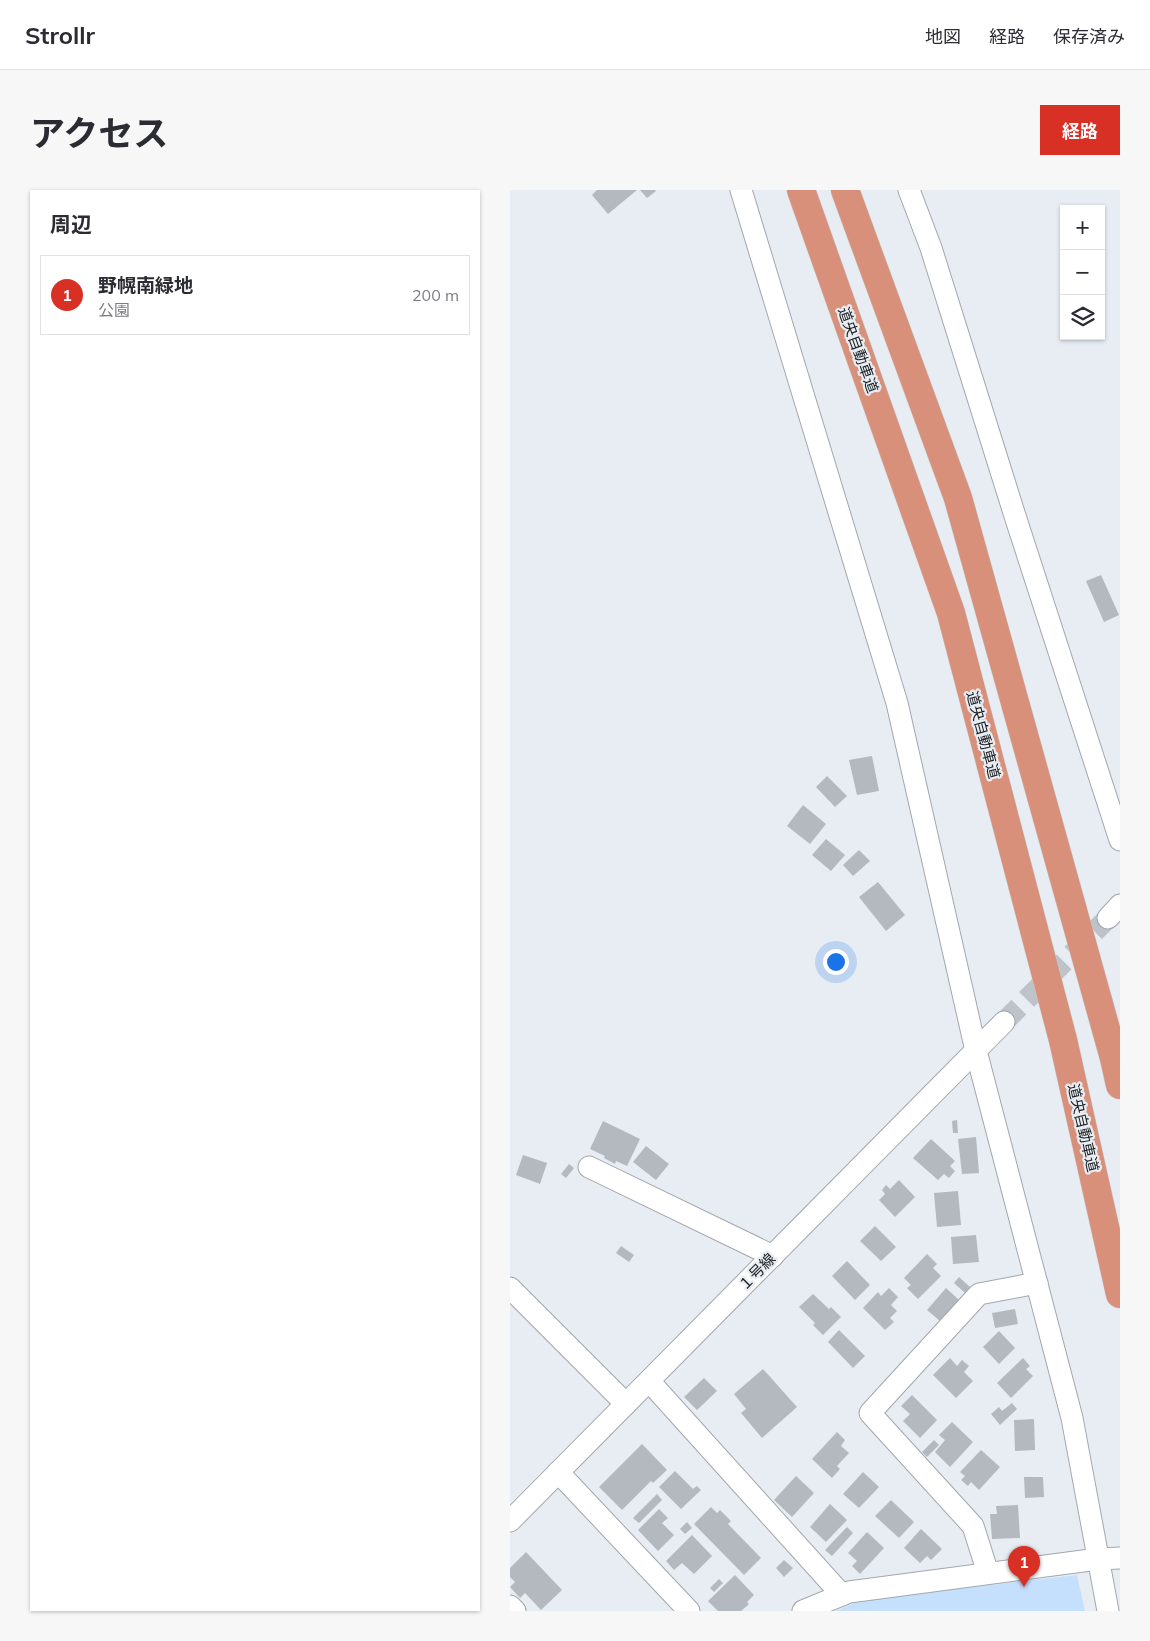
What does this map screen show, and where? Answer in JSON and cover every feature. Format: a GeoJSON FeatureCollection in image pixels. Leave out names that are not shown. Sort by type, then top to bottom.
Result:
{"type":"FeatureCollection","features":[{"type":"Feature","properties":{"kind":"highway","name":"道央自動車道"},"geometry":{"type":"LineString","coordinates":[[801,190],[951,613],[1064,1040],[1120,1294]]}},
{"type":"Feature","properties":{"kind":"highway"},"geometry":{"type":"LineString","coordinates":[[845,190],[958,498],[1112,1049],[1120,1085]]}},
{"type":"Feature","properties":{"kind":"street"},"geometry":{"type":"LineString","coordinates":[[742,190],[897,702],[976,1051],[1072,1418],[1108,1611]]}},
{"type":"Feature","properties":{"kind":"street"},"geometry":{"type":"LineString","coordinates":[[909,190],[934,258],[1120,840]]}},
{"type":"Feature","properties":{"kind":"street","name":"１号線"},"geometry":{"type":"LineString","coordinates":[[510,1521],[1004,1022]]}},
{"type":"Feature","properties":{"kind":"street"},"geometry":{"type":"LineString","coordinates":[[589,1167],[772,1256]]}},
{"type":"Feature","properties":{"kind":"street"},"geometry":{"type":"LineString","coordinates":[[988,1573],[973,1526],[870,1413],[979,1294],[1037,1283]]}},
{"type":"Feature","properties":{"kind":"street"},"geometry":{"type":"LineString","coordinates":[[510,1288],[626,1404]]}},
{"type":"Feature","properties":{"kind":"street"},"geometry":{"type":"LineString","coordinates":[[649,1381],[842,1595]]}},
{"type":"Feature","properties":{"kind":"street"},"geometry":{"type":"LineString","coordinates":[[558,1472],[689,1611]]}},
{"type":"Feature","properties":{"kind":"street"},"geometry":{"type":"LineString","coordinates":[[803,1611],[849,1592],[1098,1558],[1120,1558]]}},
{"type":"Feature","properties":{"kind":"street"},"geometry":{"type":"LineString","coordinates":[[510,1606],[515,1611]]}},
{"type":"Feature","properties":{"kind":"shaded area"},"geometry":{"type":"Polygon","coordinates":[[[1077,1575],[1085,1611],[836,1611],[861,1600],[1077,1575]]]}},
{"type":"Feature","properties":{"kind":"building"},"geometry":{"type":"Polygon","coordinates":[[[597,190],[637,190],[608,214],[592,195],[597,190]]]}},
{"type":"Feature","properties":{"kind":"building"},"geometry":{"type":"Polygon","coordinates":[[[640,190],[655,190],[656,191],[647,198],[640,190]]]}},
{"type":"Feature","properties":{"kind":"building"},"geometry":{"type":"Polygon","coordinates":[[[1101,575],[1119,615],[1104,622],[1086,581],[1101,575]]]}},
{"type":"Feature","properties":{"kind":"building"},"geometry":{"type":"Polygon","coordinates":[[[872,756],[879,791],[857,795],[849,760],[872,756]]]}},
{"type":"Feature","properties":{"kind":"building"},"geometry":{"type":"Polygon","coordinates":[[[827,776],[847,796],[835,807],[816,787],[827,776]]]}},
{"type":"Feature","properties":{"kind":"building"},"geometry":{"type":"Polygon","coordinates":[[[803,805],[826,824],[810,844],[787,826],[803,805]]]}},
{"type":"Feature","properties":{"kind":"building"},"geometry":{"type":"Polygon","coordinates":[[[826,839],[845,855],[831,871],[812,855],[826,839]]]}},
{"type":"Feature","properties":{"kind":"building"},"geometry":{"type":"Polygon","coordinates":[[[859,850],[870,861],[853,876],[843,865],[859,850]]]}},
{"type":"Feature","properties":{"kind":"building"},"geometry":{"type":"Polygon","coordinates":[[[878,882],[905,915],[886,931],[859,897],[878,882]]]}},
{"type":"Feature","properties":{"kind":"building"},"geometry":{"type":"Polygon","coordinates":[[[957,1120],[958,1133],[953,1133],[952,1121],[957,1120]]]}},
{"type":"Feature","properties":{"kind":"building"},"geometry":{"type":"Polygon","coordinates":[[[603,1121],[640,1139],[627,1166],[616,1161],[615,1164],[604,1158],[605,1156],[590,1149],[603,1121]]]}},
{"type":"Feature","properties":{"kind":"building"},"geometry":{"type":"Polygon","coordinates":[[[976,1137],[979,1173],[962,1174],[958,1139],[976,1137]]]}},
{"type":"Feature","properties":{"kind":"building"},"geometry":{"type":"Polygon","coordinates":[[[931,1139],[955,1161],[950,1166],[955,1171],[949,1178],[944,1174],[938,1180],[913,1158],[931,1139]]]}},
{"type":"Feature","properties":{"kind":"building"},"geometry":{"type":"Polygon","coordinates":[[[646,1146],[669,1164],[656,1180],[633,1162],[646,1146]]]}},
{"type":"Feature","properties":{"kind":"building"},"geometry":{"type":"Polygon","coordinates":[[[523,1155],[547,1163],[540,1184],[516,1175],[523,1155]]]}},
{"type":"Feature","properties":{"kind":"building"},"geometry":{"type":"Polygon","coordinates":[[[569,1164],[574,1168],[566,1178],[561,1174],[569,1164]]]}},
{"type":"Feature","properties":{"kind":"building"},"geometry":{"type":"Polygon","coordinates":[[[899,1180],[915,1197],[895,1217],[879,1200],[885,1194],[882,1190],[886,1185],[890,1189],[899,1180]]]}},
{"type":"Feature","properties":{"kind":"building"},"geometry":{"type":"Polygon","coordinates":[[[958,1191],[961,1225],[937,1227],[934,1193],[958,1191]]]}},
{"type":"Feature","properties":{"kind":"building"},"geometry":{"type":"Polygon","coordinates":[[[875,1226],[896,1247],[881,1261],[860,1241],[875,1226]]]}},
{"type":"Feature","properties":{"kind":"building"},"geometry":{"type":"Polygon","coordinates":[[[976,1235],[979,1262],[953,1264],[951,1237],[976,1235]]]}},
{"type":"Feature","properties":{"kind":"building"},"geometry":{"type":"Polygon","coordinates":[[[621,1246],[634,1255],[629,1262],[616,1253],[621,1246]]]}},
{"type":"Feature","properties":{"kind":"building"},"geometry":{"type":"Polygon","coordinates":[[[927,1254],[937,1264],[933,1268],[941,1276],[918,1299],[907,1288],[911,1285],[904,1278],[927,1254]]]}},
{"type":"Feature","properties":{"kind":"building"},"geometry":{"type":"Polygon","coordinates":[[[847,1261],[870,1285],[855,1300],[832,1276],[847,1261]]]}},
{"type":"Feature","properties":{"kind":"building"},"geometry":{"type":"Polygon","coordinates":[[[959,1277],[970,1287],[965,1293],[954,1283],[959,1277]]]}},
{"type":"Feature","properties":{"kind":"building"},"geometry":{"type":"Polygon","coordinates":[[[889,1288],[898,1297],[891,1305],[897,1311],[890,1318],[894,1322],[885,1330],[863,1308],[878,1292],[881,1296],[889,1288]]]}},
{"type":"Feature","properties":{"kind":"building"},"geometry":{"type":"Polygon","coordinates":[[[946,1288],[959,1300],[940,1321],[927,1310],[946,1288]]]}},
{"type":"Feature","properties":{"kind":"building"},"geometry":{"type":"Polygon","coordinates":[[[813,1294],[841,1317],[823,1335],[813,1325],[815,1323],[799,1307],[813,1294]]]}},
{"type":"Feature","properties":{"kind":"building"},"geometry":{"type":"Polygon","coordinates":[[[1015,1309],[1018,1324],[995,1328],[992,1313],[1015,1309]]]}},
{"type":"Feature","properties":{"kind":"building"},"geometry":{"type":"Polygon","coordinates":[[[839,1330],[865,1356],[853,1368],[828,1342],[839,1330]]]}},
{"type":"Feature","properties":{"kind":"building"},"geometry":{"type":"Polygon","coordinates":[[[999,1331],[1015,1348],[999,1364],[983,1347],[999,1331]]]}},
{"type":"Feature","properties":{"kind":"building"},"geometry":{"type":"Polygon","coordinates":[[[950,1358],[957,1366],[962,1360],[969,1366],[964,1372],[973,1381],[956,1398],[933,1375],[950,1358]]]}},
{"type":"Feature","properties":{"kind":"building"},"geometry":{"type":"Polygon","coordinates":[[[1023,1358],[1030,1366],[1026,1369],[1033,1376],[1011,1398],[997,1383],[1023,1358]]]}},
{"type":"Feature","properties":{"kind":"building"},"geometry":{"type":"Polygon","coordinates":[[[763,1369],[797,1407],[762,1438],[741,1413],[746,1409],[734,1394],[763,1369]]]}},
{"type":"Feature","properties":{"kind":"building"},"geometry":{"type":"Polygon","coordinates":[[[704,1378],[717,1391],[697,1410],[684,1397],[704,1378]]]}},
{"type":"Feature","properties":{"kind":"building"},"geometry":{"type":"Polygon","coordinates":[[[912,1395],[937,1420],[920,1438],[903,1421],[910,1414],[901,1406],[912,1395]]]}},
{"type":"Feature","properties":{"kind":"building"},"geometry":{"type":"Polygon","coordinates":[[[1012,1403],[1017,1409],[1000,1425],[991,1414],[999,1407],[1002,1411],[1012,1403]]]}},
{"type":"Feature","properties":{"kind":"building"},"geometry":{"type":"Polygon","coordinates":[[[1034,1419],[1035,1450],[1015,1451],[1014,1420],[1034,1419]]]}},
{"type":"Feature","properties":{"kind":"building"},"geometry":{"type":"Polygon","coordinates":[[[952,1422],[973,1442],[950,1467],[935,1452],[945,1440],[939,1435],[952,1422]]]}},
{"type":"Feature","properties":{"kind":"building"},"geometry":{"type":"Polygon","coordinates":[[[837,1432],[845,1440],[841,1446],[849,1453],[837,1466],[840,1469],[832,1478],[812,1459],[837,1432]]]}},
{"type":"Feature","properties":{"kind":"building"},"geometry":{"type":"Polygon","coordinates":[[[934,1440],[939,1445],[927,1457],[922,1452],[934,1440]]]}},
{"type":"Feature","properties":{"kind":"building"},"geometry":{"type":"Polygon","coordinates":[[[642,1444],[667,1470],[653,1483],[651,1481],[622,1510],[599,1487],[642,1444]]]}},
{"type":"Feature","properties":{"kind":"building"},"geometry":{"type":"Polygon","coordinates":[[[981,1450],[1000,1467],[979,1490],[971,1482],[968,1486],[961,1480],[965,1476],[960,1472],[981,1450]]]}},
{"type":"Feature","properties":{"kind":"building"},"geometry":{"type":"Polygon","coordinates":[[[675,1471],[693,1489],[697,1486],[701,1490],[681,1509],[659,1487],[675,1471]]]}},
{"type":"Feature","properties":{"kind":"building"},"geometry":{"type":"Polygon","coordinates":[[[863,1472],[879,1487],[859,1508],[843,1494],[863,1472]]]}},
{"type":"Feature","properties":{"kind":"building"},"geometry":{"type":"Polygon","coordinates":[[[796,1476],[814,1493],[792,1517],[774,1500],[796,1476]]]}},
{"type":"Feature","properties":{"kind":"building"},"geometry":{"type":"Polygon","coordinates":[[[1024,1477],[1043,1477],[1044,1497],[1025,1498],[1024,1477]]]}},
{"type":"Feature","properties":{"kind":"building"},"geometry":{"type":"Polygon","coordinates":[[[657,1494],[662,1500],[639,1523],[633,1518],[657,1494]]]}},
{"type":"Feature","properties":{"kind":"building"},"geometry":{"type":"Polygon","coordinates":[[[891,1500],[914,1522],[899,1538],[875,1516],[891,1500]]]}},
{"type":"Feature","properties":{"kind":"building"},"geometry":{"type":"Polygon","coordinates":[[[830,1504],[847,1520],[826,1542],[810,1527],[830,1504]]]}},
{"type":"Feature","properties":{"kind":"building"},"geometry":{"type":"Polygon","coordinates":[[[1018,1505],[1020,1538],[992,1539],[990,1514],[997,1514],[996,1506],[1018,1505]]]}},
{"type":"Feature","properties":{"kind":"building"},"geometry":{"type":"Polygon","coordinates":[[[711,1507],[717,1513],[720,1510],[731,1521],[728,1524],[761,1558],[744,1575],[694,1524],[711,1507]]]}},
{"type":"Feature","properties":{"kind":"building"},"geometry":{"type":"Polygon","coordinates":[[[659,1509],[668,1518],[662,1523],[674,1535],[658,1551],[638,1530],[659,1509]]]}},
{"type":"Feature","properties":{"kind":"building"},"geometry":{"type":"Polygon","coordinates":[[[687,1522],[692,1528],[685,1534],[680,1529],[687,1522]]]}},
{"type":"Feature","properties":{"kind":"building"},"geometry":{"type":"Polygon","coordinates":[[[847,1527],[853,1533],[832,1556],[825,1550],[847,1527]]]}},
{"type":"Feature","properties":{"kind":"building"},"geometry":{"type":"Polygon","coordinates":[[[921,1529],[942,1549],[931,1560],[927,1556],[920,1563],[904,1548],[921,1529]]]}},
{"type":"Feature","properties":{"kind":"building"},"geometry":{"type":"Polygon","coordinates":[[[867,1532],[884,1548],[860,1574],[852,1566],[857,1561],[848,1553],[867,1532]]]}},
{"type":"Feature","properties":{"kind":"building"},"geometry":{"type":"Polygon","coordinates":[[[692,1535],[712,1556],[694,1574],[682,1563],[674,1570],[666,1561],[692,1535]]]}},
{"type":"Feature","properties":{"kind":"building"},"geometry":{"type":"Polygon","coordinates":[[[526,1552],[562,1590],[541,1610],[525,1593],[520,1598],[510,1587],[515,1582],[510,1577],[510,1568],[526,1552]]]}},
{"type":"Feature","properties":{"kind":"building"},"geometry":{"type":"Polygon","coordinates":[[[784,1560],[793,1568],[784,1577],[776,1568],[784,1560]]]}},
{"type":"Feature","properties":{"kind":"building"},"geometry":{"type":"Polygon","coordinates":[[[735,1575],[754,1595],[747,1602],[749,1604],[741,1611],[718,1611],[708,1601],[735,1575]]]}},
{"type":"Feature","properties":{"kind":"building"},"geometry":{"type":"Polygon","coordinates":[[[719,1579],[723,1583],[714,1592],[710,1588],[719,1579]]]}},
{"type":"Feature","properties":{"kind":"tunnel"},"geometry":{"type":"LineString","coordinates":[[1004,1022],[1108,918]]}},
{"type":"Feature","properties":{"kind":"place","name":"野幌南緑地"},"geometry":{"type":"Point","coordinates":[1024,1587]}}]}
